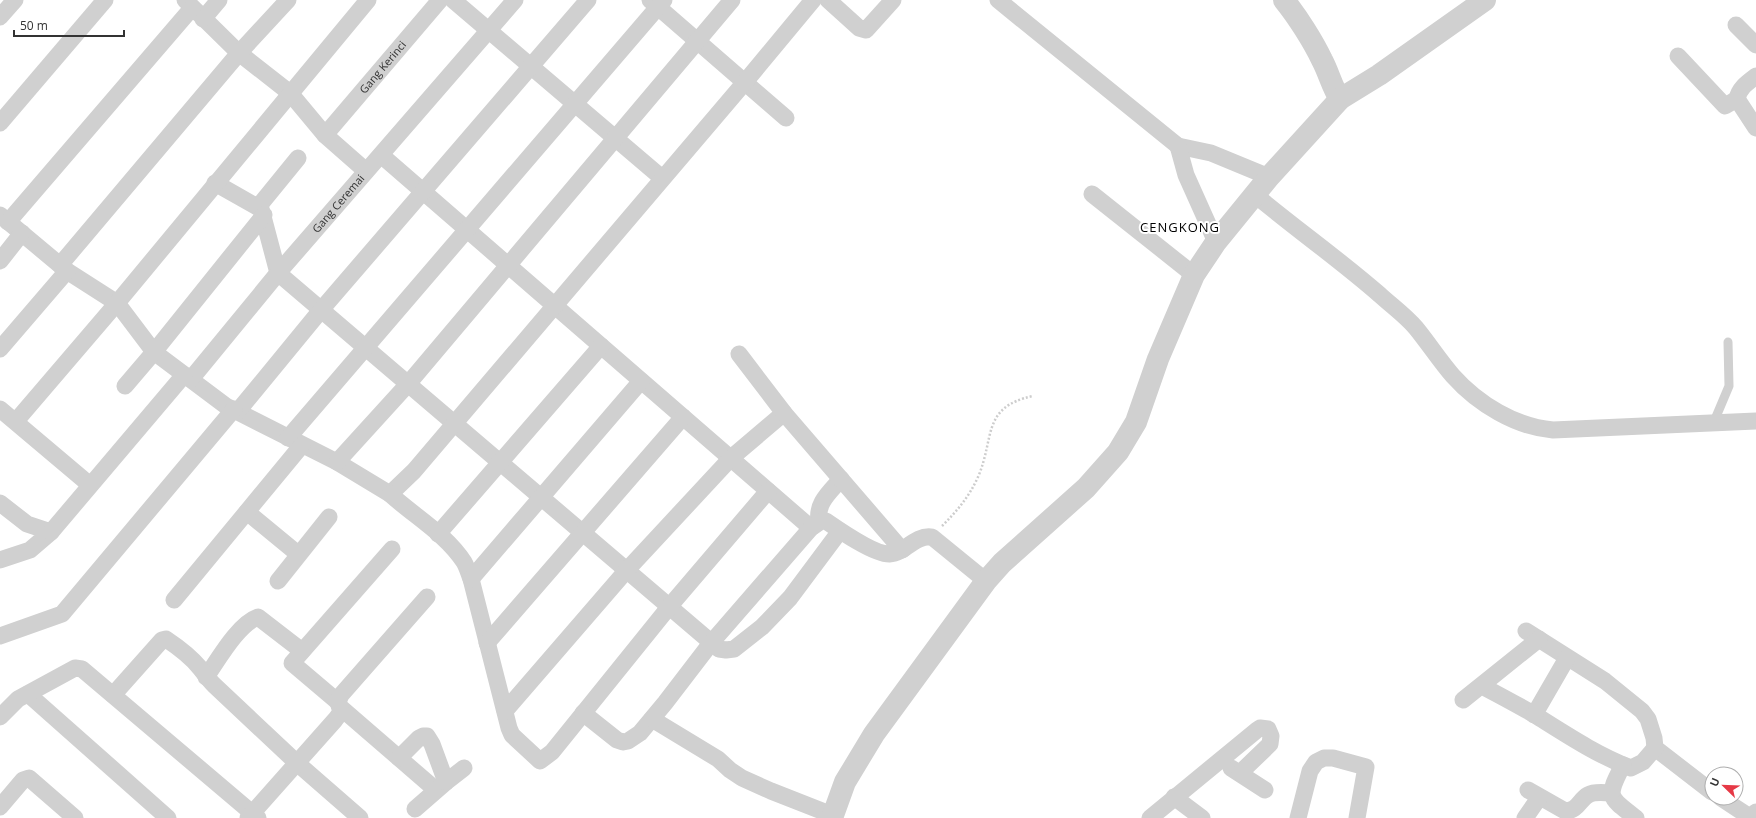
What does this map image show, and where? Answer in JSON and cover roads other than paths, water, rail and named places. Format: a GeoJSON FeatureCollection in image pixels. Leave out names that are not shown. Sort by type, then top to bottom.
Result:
{"type":"FeatureCollection","features":[{"type":"Feature","properties":{"kind":"street"},"geometry":{"type":"LineString","coordinates":[[0,17],[15,0]]}},
{"type":"Feature","properties":{"kind":"street"},"geometry":{"type":"LineString","coordinates":[[0,124],[105,0]]}},
{"type":"Feature","properties":{"kind":"street"},"geometry":{"type":"LineString","coordinates":[[218,0],[193,9],[4,218],[63,268],[117,303],[154,352],[211,396],[226,406],[337,462],[390,494],[438,534],[459,555],[465,564],[471,579],[512,734],[540,761],[552,752],[669,607],[768,491]]}},
{"type":"Feature","properties":{"kind":"street"},"geometry":{"type":"LineString","coordinates":[[0,349],[63,268],[239,53],[288,0]]}},
{"type":"Feature","properties":{"kind":"street"},"geometry":{"type":"LineString","coordinates":[[16,422],[117,303],[368,0]]}},
{"type":"Feature","properties":{"kind":"street","name":"Gang Kerinci"},"geometry":{"type":"LineString","coordinates":[[325,135],[440,0]]}},
{"type":"Feature","properties":{"kind":"street"},"geometry":{"type":"LineString","coordinates":[[453,0],[662,178]]}},
{"type":"Feature","properties":{"kind":"street","name":"Gang Ceremai"},"geometry":{"type":"LineString","coordinates":[[0,560],[30,550],[51,532],[90,485],[188,377],[515,0]]}},
{"type":"Feature","properties":{"kind":"street"},"geometry":{"type":"LineString","coordinates":[[0,634],[62,614],[588,0]]}},
{"type":"Feature","properties":{"kind":"street"},"geometry":{"type":"LineString","coordinates":[[337,462],[408,384],[732,0]]}},
{"type":"Feature","properties":{"kind":"street"},"geometry":{"type":"LineString","coordinates":[[390,494],[414,471],[745,82],[812,0]]}},
{"type":"Feature","properties":{"kind":"street"},"geometry":{"type":"LineString","coordinates":[[828,0],[859,28],[866,30],[892,0]]}},
{"type":"Feature","properties":{"kind":"street"},"geometry":{"type":"LineString","coordinates":[[998,0],[1178,146],[1211,153],[1269,177]]}},
{"type":"Feature","properties":{"kind":"street"},"geometry":{"type":"LineString","coordinates":[[1284,0],[1294,12],[1322,59],[1334,90],[1340,99]]}},
{"type":"Feature","properties":{"kind":"street"},"geometry":{"type":"LineString","coordinates":[[652,719],[718,760],[742,778],[832,816],[845,782],[874,734],[986,581],[1002,563],[1086,488],[1118,452],[1136,422],[1158,359],[1194,275],[1216,242],[1254,194],[1340,99],[1379,75],[1485,0]]}},
{"type":"Feature","properties":{"kind":"street"},"geometry":{"type":"LineString","coordinates":[[174,600],[247,512],[295,442],[365,347],[574,103],[657,2],[697,42],[786,118]]}},
{"type":"Feature","properties":{"kind":"street"},"geometry":{"type":"LineString","coordinates":[[193,9],[239,53],[290,93],[325,135],[366,171]]}},
{"type":"Feature","properties":{"kind":"street"},"geometry":{"type":"LineString","coordinates":[[1736,25],[1756,45]]}},
{"type":"Feature","properties":{"kind":"street"},"geometry":{"type":"LineString","coordinates":[[1678,56],[1725,106],[1737,98],[1744,85],[1756,76]]}},
{"type":"Feature","properties":{"kind":"street"},"geometry":{"type":"LineString","coordinates":[[1737,98],[1756,128]]}},
{"type":"Feature","properties":{"kind":"street"},"geometry":{"type":"LineString","coordinates":[[1178,146],[1186,175],[1216,242]]}},
{"type":"Feature","properties":{"kind":"street"},"geometry":{"type":"LineString","coordinates":[[381,155],[768,491],[815,525]]}},
{"type":"Feature","properties":{"kind":"street"},"geometry":{"type":"LineString","coordinates":[[125,386],[154,352],[261,211],[298,158]]}},
{"type":"Feature","properties":{"kind":"street"},"geometry":{"type":"LineString","coordinates":[[215,183],[261,211],[278,273],[719,649],[734,649],[762,627],[790,598],[840,531]]}},
{"type":"Feature","properties":{"kind":"street"},"geometry":{"type":"LineString","coordinates":[[1092,194],[1194,275]]}},
{"type":"Feature","properties":{"kind":"street"},"geometry":{"type":"LineString","coordinates":[[1254,194],[1344,265],[1415,327],[1453,376],[1471,393],[1520,423],[1536,428],[1553,430],[1756,421]]}},
{"type":"Feature","properties":{"kind":"street"},"geometry":{"type":"LineString","coordinates":[[0,261],[22,233]]}},
{"type":"Feature","properties":{"kind":"street"},"geometry":{"type":"LineString","coordinates":[[438,534],[601,346]]}},
{"type":"Feature","properties":{"kind":"street"},"geometry":{"type":"LineString","coordinates":[[739,354],[784,413],[902,550]]}},
{"type":"Feature","properties":{"kind":"street"},"geometry":{"type":"LineString","coordinates":[[471,579],[641,380]]}},
{"type":"Feature","properties":{"kind":"street"},"geometry":{"type":"LineString","coordinates":[[0,408],[90,485]]}},
{"type":"Feature","properties":{"kind":"street"},"geometry":{"type":"LineString","coordinates":[[505,711],[626,570],[730,458],[784,413]]}},
{"type":"Feature","properties":{"kind":"street"},"geometry":{"type":"LineString","coordinates":[[487,643],[683,417]]}},
{"type":"Feature","properties":{"kind":"street"},"geometry":{"type":"LineString","coordinates":[[815,525],[819,507],[841,479]]}},
{"type":"Feature","properties":{"kind":"street"},"geometry":{"type":"LineString","coordinates":[[0,503],[27,524],[51,532]]}},
{"type":"Feature","properties":{"kind":"street"},"geometry":{"type":"LineString","coordinates":[[247,512],[298,554]]}},
{"type":"Feature","properties":{"kind":"street"},"geometry":{"type":"LineString","coordinates":[[278,581],[329,517]]}},
{"type":"Feature","properties":{"kind":"street"},"geometry":{"type":"LineString","coordinates":[[583,713],[617,740],[623,742],[628,741],[640,733],[711,643],[815,525],[826,521],[840,531],[883,553],[896,553],[920,538],[928,536],[932,537],[986,581]]}},
{"type":"Feature","properties":{"kind":"street"},"geometry":{"type":"LineString","coordinates":[[392,549],[292,663],[399,758],[441,786]]}},
{"type":"Feature","properties":{"kind":"street"},"geometry":{"type":"LineString","coordinates":[[0,717],[18,699],[79,668],[84,670],[253,816],[341,712],[339,704],[341,695],[427,597]]}},
{"type":"Feature","properties":{"kind":"street"},"geometry":{"type":"LineString","coordinates":[[206,677],[240,630],[253,619],[258,617],[302,651]]}},
{"type":"Feature","properties":{"kind":"street"},"geometry":{"type":"LineString","coordinates":[[1463,700],[1482,686],[1532,635],[1605,681],[1642,711],[1648,719],[1654,738],[1655,748],[1704,786]]}},
{"type":"Feature","properties":{"kind":"street"},"geometry":{"type":"LineString","coordinates":[[113,695],[162,640],[166,639],[176,645],[200,667],[206,677],[297,763],[360,818]]}},
{"type":"Feature","properties":{"kind":"street"},"geometry":{"type":"LineString","coordinates":[[1534,714],[1567,658]]}},
{"type":"Feature","properties":{"kind":"street"},"geometry":{"type":"LineString","coordinates":[[1482,686],[1534,714],[1613,762],[1631,768],[1637,767],[1655,748]]}},
{"type":"Feature","properties":{"kind":"street"},"geometry":{"type":"LineString","coordinates":[[28,694],[168,818]]}},
{"type":"Feature","properties":{"kind":"street"},"geometry":{"type":"LineString","coordinates":[[1150,818],[1260,728],[1268,729],[1271,736],[1270,744],[1240,773]]}},
{"type":"Feature","properties":{"kind":"street"},"geometry":{"type":"LineString","coordinates":[[399,758],[419,738],[427,736],[432,744],[441,786]]}},
{"type":"Feature","properties":{"kind":"street"},"geometry":{"type":"LineString","coordinates":[[1298,818],[1310,771],[1316,762],[1324,758],[1333,758],[1366,767],[1357,818]]}},
{"type":"Feature","properties":{"kind":"street"},"geometry":{"type":"LineString","coordinates":[[1220,760],[1265,790]]}},
{"type":"Feature","properties":{"kind":"street"},"geometry":{"type":"LineString","coordinates":[[1623,765],[1613,784],[1611,793],[1615,802],[1636,818]]}},
{"type":"Feature","properties":{"kind":"street"},"geometry":{"type":"LineString","coordinates":[[415,809],[464,768]]}},
{"type":"Feature","properties":{"kind":"street"},"geometry":{"type":"LineString","coordinates":[[0,807],[23,780],[29,778],[75,818]]}},
{"type":"Feature","properties":{"kind":"street"},"geometry":{"type":"LineString","coordinates":[[1525,818],[1534,794],[1565,811],[1570,811],[1577,808],[1587,795],[1599,792],[1611,793]]}},
{"type":"Feature","properties":{"kind":"street"},"geometry":{"type":"LineString","coordinates":[[1174,797],[1202,818]]}},
{"type":"Feature","properties":{"kind":"street"},"geometry":{"type":"LineString","coordinates":[[1735,806],[1752,816]]}},
{"type":"Feature","properties":{"kind":"lane"},"geometry":{"type":"LineString","coordinates":[[1713,424],[1729,386],[1728,342]]}},
{"type":"Feature","properties":{"kind":"district","name":"CENGKONG"},"geometry":{"type":"Point","coordinates":[1180,227]}}]}
